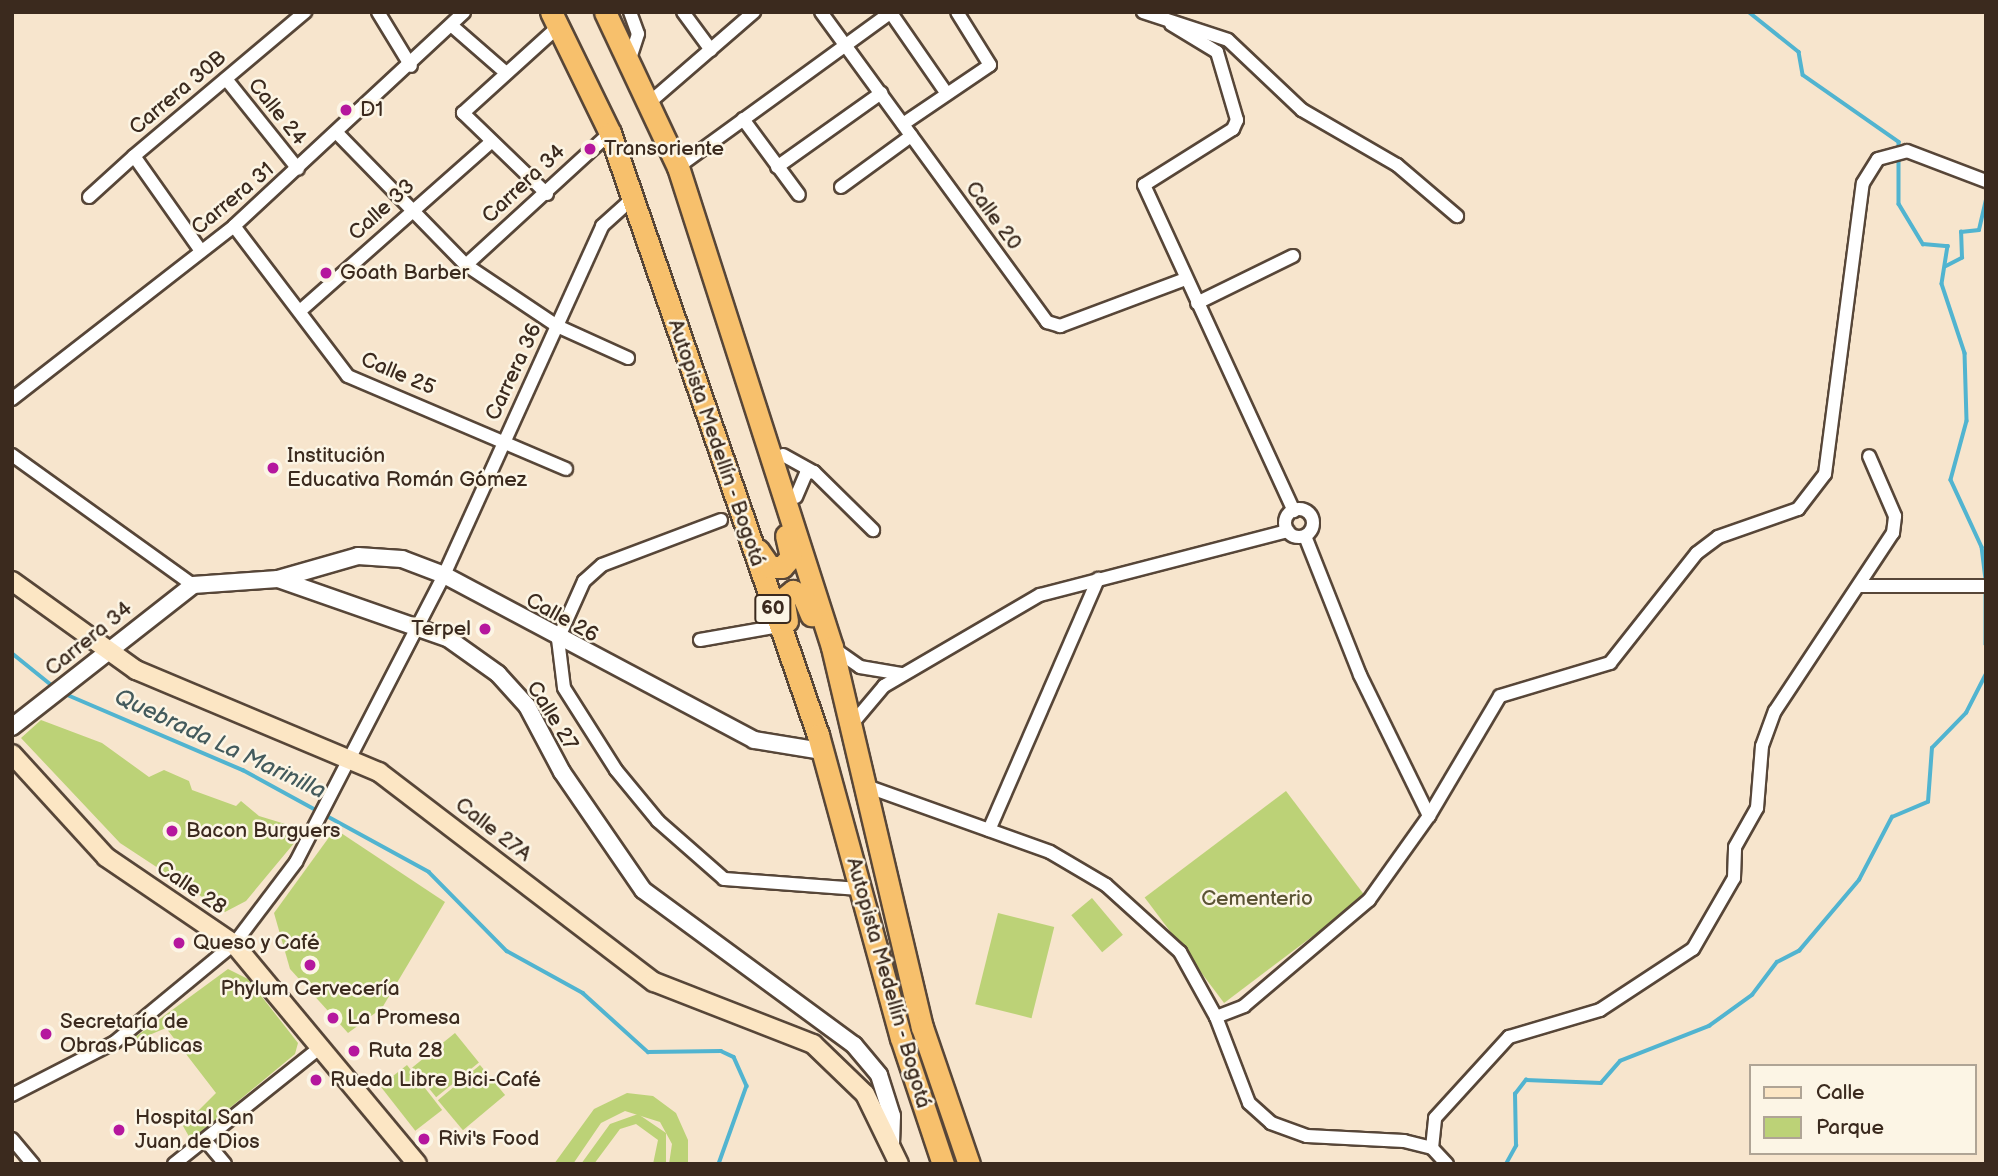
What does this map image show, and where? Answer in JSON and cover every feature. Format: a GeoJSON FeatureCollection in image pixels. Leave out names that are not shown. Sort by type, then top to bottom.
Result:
{"type":"FeatureCollection","features":[{"type":"Feature","properties":{"kind":"highway"},"geometry":{"type":"LineString","coordinates":[[595,12],[617,36]]}},
{"type":"Feature","properties":{"kind":"highway","name":"Autopista Medellín - Bogotá"},"geometry":{"type":"LineString","coordinates":[[605,12],[630,59],[678,167],[832,647],[854,730],[922,1027],[969,1164]]}},
{"type":"Feature","properties":{"kind":"highway","name":"Autopista Medellín - Bogotá"},"geometry":{"type":"LineString","coordinates":[[560,23],[610,133],[724,471],[820,743],[860,889],[943,1164]]}},
{"type":"Feature","properties":{"kind":"highway"},"geometry":{"type":"LineString","coordinates":[[724,471],[760,557],[770,567],[782,567],[791,551],[751,425],[747,384]]}},
{"type":"Feature","properties":{"kind":"highway"},"geometry":{"type":"LineString","coordinates":[[820,743],[820,718],[783,607],[793,591],[806,601],[854,730]]}},
{"type":"Feature","properties":{"kind":"main road","name":"Calle 27A"},"geometry":{"type":"LineString","coordinates":[[12,581],[108,649],[162,682],[352,759],[459,830],[654,982],[813,1044],[865,1094],[899,1164]]}},
{"type":"Feature","properties":{"kind":"main road","name":"Calle 28"},"geometry":{"type":"LineString","coordinates":[[12,754],[106,857],[234,944],[322,1046],[417,1164]]}},
{"type":"Feature","properties":{"kind":"street","name":"Carrera 30B"},"geometry":{"type":"LineString","coordinates":[[201,251],[134,156],[305,12]]}},
{"type":"Feature","properties":{"kind":"street"},"geometry":{"type":"LineString","coordinates":[[378,12],[411,66]]}},
{"type":"Feature","properties":{"kind":"street","name":"Carrera 31"},"geometry":{"type":"LineString","coordinates":[[12,399],[234,226],[338,134],[464,12]]}},
{"type":"Feature","properties":{"kind":"street"},"geometry":{"type":"LineString","coordinates":[[630,12],[638,34],[630,59]]}},
{"type":"Feature","properties":{"kind":"street"},"geometry":{"type":"LineString","coordinates":[[683,12],[711,50]]}},
{"type":"Feature","properties":{"kind":"street"},"geometry":{"type":"LineString","coordinates":[[650,102],[754,12]]}},
{"type":"Feature","properties":{"kind":"street","name":"Calle 20"},"geometry":{"type":"LineString","coordinates":[[821,12],[1053,326],[1186,279]]}},
{"type":"Feature","properties":{"kind":"street"},"geometry":{"type":"LineString","coordinates":[[678,167],[891,12],[947,94]]}},
{"type":"Feature","properties":{"kind":"street"},"geometry":{"type":"LineString","coordinates":[[903,124],[990,65],[957,12]]}},
{"type":"Feature","properties":{"kind":"street"},"geometry":{"type":"LineString","coordinates":[[1143,12],[1171,24],[1217,52],[1237,120],[1233,129],[1144,185],[1294,511],[1288,531]]}},
{"type":"Feature","properties":{"kind":"street"},"geometry":{"type":"LineString","coordinates":[[547,194],[463,113],[504,71],[560,23]]}},
{"type":"Feature","properties":{"kind":"street"},"geometry":{"type":"LineString","coordinates":[[1171,24],[1205,28],[1228,40],[1302,110],[1397,165],[1457,216]]}},
{"type":"Feature","properties":{"kind":"street"},"geometry":{"type":"LineString","coordinates":[[451,25],[504,71]]}},
{"type":"Feature","properties":{"kind":"street","name":"Calle 24"},"geometry":{"type":"LineString","coordinates":[[226,79],[298,169]]}},
{"type":"Feature","properties":{"kind":"street"},"geometry":{"type":"LineString","coordinates":[[777,167],[881,93]]}},
{"type":"Feature","properties":{"kind":"street"},"geometry":{"type":"LineString","coordinates":[[743,119],[799,195]]}},
{"type":"Feature","properties":{"kind":"street","name":"Carrera 34"},"geometry":{"type":"LineString","coordinates":[[466,265],[547,194],[610,133]]}},
{"type":"Feature","properties":{"kind":"street","name":"Calle 24"},"geometry":{"type":"LineString","coordinates":[[338,134],[408,210],[466,265],[557,326],[628,358]]}},
{"type":"Feature","properties":{"kind":"street"},"geometry":{"type":"LineString","coordinates":[[841,187],[911,136]]}},
{"type":"Feature","properties":{"kind":"street","name":"Calle 33"},"geometry":{"type":"LineString","coordinates":[[300,310],[408,210],[492,141]]}},
{"type":"Feature","properties":{"kind":"street"},"geometry":{"type":"LineString","coordinates":[[1216,1017],[1244,1006],[1369,900],[1429,816],[1500,696],[1610,663],[1697,553],[1718,537],[1798,509],[1825,474],[1863,183],[1888,152],[1907,151],[1986,181]]}},
{"type":"Feature","properties":{"kind":"street"},"geometry":{"type":"LineString","coordinates":[[89,197],[134,156]]}},
{"type":"Feature","properties":{"kind":"street","name":"Carrera 36"},"geometry":{"type":"LineString","coordinates":[[12,1095],[115,1042],[234,944],[314,837],[444,575],[602,226],[633,198]]}},
{"type":"Feature","properties":{"kind":"street","name":"Calle 25"},"geometry":{"type":"LineString","coordinates":[[234,226],[348,376],[504,438],[566,469]]}},
{"type":"Feature","properties":{"kind":"street"},"geometry":{"type":"LineString","coordinates":[[1198,303],[1293,256]]}},
{"type":"Feature","properties":{"kind":"street"},"geometry":{"type":"LineString","coordinates":[[783,454],[814,472],[873,530]]}},
{"type":"Feature","properties":{"kind":"street"},"geometry":{"type":"LineString","coordinates":[[12,455],[193,584]]}},
{"type":"Feature","properties":{"kind":"street"},"geometry":{"type":"LineString","coordinates":[[1432,1148],[1435,1118],[1510,1037],[1600,1010],[1693,949],[1734,878],[1735,847],[1757,808],[1762,746],[1775,711],[1893,533],[1895,516],[1869,456]]}},
{"type":"Feature","properties":{"kind":"street"},"geometry":{"type":"LineString","coordinates":[[796,497],[806,473],[814,472]]}},
{"type":"Feature","properties":{"kind":"street"},"geometry":{"type":"LineString","coordinates":[[1294,511],[1311,516],[1305,536],[1360,675],[1429,816]]}},
{"type":"Feature","properties":{"kind":"street"},"geometry":{"type":"LineString","coordinates":[[721,520],[603,565],[575,594],[558,639],[564,688],[583,723],[650,811],[693,855],[724,879],[740,883],[860,889]]}},
{"type":"Feature","properties":{"kind":"street"},"geometry":{"type":"LineString","coordinates":[[854,730],[869,698],[902,674],[1040,595],[1288,531],[1305,536]]}},
{"type":"Feature","properties":{"kind":"street","name":"Calle 26"},"geometry":{"type":"LineString","coordinates":[[278,579],[379,554],[444,575],[558,639],[754,740],[820,743]]}},
{"type":"Feature","properties":{"kind":"street","name":"Calle 27"},"geometry":{"type":"LineString","coordinates":[[193,584],[278,579],[418,627],[479,659],[527,706],[562,772],[643,890],[855,1045],[879,1075],[892,1116],[891,1147]]}},
{"type":"Feature","properties":{"kind":"street"},"geometry":{"type":"LineString","coordinates":[[989,830],[1098,579]]}},
{"type":"Feature","properties":{"kind":"street","name":"Carrera 34"},"geometry":{"type":"LineString","coordinates":[[12,727],[193,584]]}},
{"type":"Feature","properties":{"kind":"street"},"geometry":{"type":"LineString","coordinates":[[1860,586],[1986,586]]}},
{"type":"Feature","properties":{"kind":"street"},"geometry":{"type":"LineString","coordinates":[[699,640],[779,626]]}},
{"type":"Feature","properties":{"kind":"street"},"geometry":{"type":"LineString","coordinates":[[832,647],[860,667],[902,674]]}},
{"type":"Feature","properties":{"kind":"street"},"geometry":{"type":"LineString","coordinates":[[866,786],[1050,852],[1106,884],[1180,953],[1216,1017],[1249,1103],[1271,1123],[1307,1136],[1432,1148],[1447,1164]]}},
{"type":"Feature","properties":{"kind":"street"},"geometry":{"type":"LineString","coordinates":[[174,1164],[322,1046]]}},
{"type":"Feature","properties":{"kind":"street"},"geometry":{"type":"LineString","coordinates":[[12,1139],[33,1164]]}},
{"type":"Feature","properties":{"kind":"street"},"geometry":{"type":"LineString","coordinates":[[205,1140],[225,1164]]}},
{"type":"Feature","properties":{"kind":"green space"},"geometry":{"type":"Polygon","coordinates":[[[41,720],[102,743],[149,777],[164,770],[189,781],[192,790],[236,806],[241,801],[259,816],[305,830],[246,901],[225,912],[120,843],[21,738],[41,720]]]}},
{"type":"Feature","properties":{"kind":"green space","name":"Cementerio"},"geometry":{"type":"Polygon","coordinates":[[[1286,791],[1365,896],[1224,1003],[1145,898],[1286,791]]]}},
{"type":"Feature","properties":{"kind":"green space"},"geometry":{"type":"Polygon","coordinates":[[[335,829],[445,902],[382,1008],[348,1033],[290,969],[274,913],[335,829]]]}},
{"type":"Feature","properties":{"kind":"green space"},"geometry":{"type":"Polygon","coordinates":[[[1092,898],[1123,935],[1102,952],[1071,915],[1092,898]]]}},
{"type":"Feature","properties":{"kind":"green space"},"geometry":{"type":"Polygon","coordinates":[[[998,913],[1054,927],[1032,1018],[975,1004],[998,913]]]}},
{"type":"Feature","properties":{"kind":"green space"},"geometry":{"type":"Polygon","coordinates":[[[228,969],[248,979],[298,1043],[295,1054],[191,1140],[183,1126],[216,1093],[166,1028],[123,1046],[228,969]]]}},
{"type":"Feature","properties":{"kind":"green space"},"geometry":{"type":"Polygon","coordinates":[[[455,1033],[479,1063],[436,1097],[412,1068],[455,1033]]]}},
{"type":"Feature","properties":{"kind":"green space"},"geometry":{"type":"Polygon","coordinates":[[[407,1065],[442,1110],[415,1131],[380,1086],[407,1065]]]}},
{"type":"Feature","properties":{"kind":"green space"},"geometry":{"type":"Polygon","coordinates":[[[480,1065],[505,1095],[463,1130],[438,1100],[480,1065]]]}},
{"type":"Feature","properties":{"kind":"green space"},"geometry":{"type":"Polygon","coordinates":[[[627,1093],[653,1096],[676,1113],[688,1140],[688,1164],[669,1164],[672,1144],[660,1122],[625,1111],[601,1123],[573,1164],[554,1164],[594,1109],[627,1093]]]}},
{"type":"Feature","properties":{"kind":"green space"},"geometry":{"type":"Polygon","coordinates":[[[638,1114],[666,1133],[666,1164],[653,1164],[658,1140],[636,1124],[620,1129],[594,1164],[581,1164],[610,1124],[638,1114]]]}},
{"type":"Feature","properties":{"kind":"waterway"},"geometry":{"type":"LineString","coordinates":[[1749,12],[1799,52],[1803,75],[1899,142],[1899,149]]}},
{"type":"Feature","properties":{"kind":"waterway"},"geometry":{"type":"LineString","coordinates":[[1899,157],[1899,204],[1923,244],[1948,246],[1942,284],[1965,353],[1967,421],[1951,480],[1982,547],[1986,580]]}},
{"type":"Feature","properties":{"kind":"waterway"},"geometry":{"type":"LineString","coordinates":[[1946,266],[1962,258],[1961,232],[1979,230],[1986,200]]}},
{"type":"Feature","properties":{"kind":"waterway"},"geometry":{"type":"LineString","coordinates":[[1986,594],[1986,644]]}},
{"type":"Feature","properties":{"kind":"waterway","name":"Quebrada La Marinilla"},"geometry":{"type":"LineString","coordinates":[[12,653],[54,687]]}},
{"type":"Feature","properties":{"kind":"waterway"},"geometry":{"type":"LineString","coordinates":[[1506,1164],[1516,1146],[1515,1094],[1526,1080],[1601,1083],[1620,1061],[1709,1026],[1752,995],[1777,962],[1799,951],[1859,880],[1892,817],[1928,802],[1932,748],[1966,713],[1986,674]]}},
{"type":"Feature","properties":{"kind":"waterway","name":"Quebrada La Marinilla"},"geometry":{"type":"LineString","coordinates":[[63,693],[243,770],[429,872],[507,951],[583,993],[648,1052],[721,1051],[734,1057],[747,1086],[719,1164]]}},
{"type":"Feature","properties":{"kind":"place","name":"D1"},"geometry":{"type":"Point","coordinates":[346,110]}},
{"type":"Feature","properties":{"kind":"place","name":"Transoriente"},"geometry":{"type":"Point","coordinates":[590,149]}},
{"type":"Feature","properties":{"kind":"place","name":"Goath Barber"},"geometry":{"type":"Point","coordinates":[326,273]}},
{"type":"Feature","properties":{"kind":"place","name":"Institución Educativa Román Gómez"},"geometry":{"type":"Point","coordinates":[273,468]}},
{"type":"Feature","properties":{"kind":"place","name":"Terpel"},"geometry":{"type":"Point","coordinates":[485,629]}},
{"type":"Feature","properties":{"kind":"place","name":"Bacon Burguers"},"geometry":{"type":"Point","coordinates":[172,831]}},
{"type":"Feature","properties":{"kind":"place","name":"Queso y Café"},"geometry":{"type":"Point","coordinates":[179,943]}},
{"type":"Feature","properties":{"kind":"place","name":"Phylum Cervecería"},"geometry":{"type":"Point","coordinates":[310,965]}},
{"type":"Feature","properties":{"kind":"place","name":"La Promesa"},"geometry":{"type":"Point","coordinates":[333,1018]}},
{"type":"Feature","properties":{"kind":"place","name":"Secretaría de Obras Públicas"},"geometry":{"type":"Point","coordinates":[46,1034]}},
{"type":"Feature","properties":{"kind":"place","name":"Ruta 28"},"geometry":{"type":"Point","coordinates":[354,1051]}},
{"type":"Feature","properties":{"kind":"place","name":"Rueda Libre Bici-Café"},"geometry":{"type":"Point","coordinates":[316,1080]}},
{"type":"Feature","properties":{"kind":"place","name":"Hospital San Juan de Dios"},"geometry":{"type":"Point","coordinates":[119,1130]}},
{"type":"Feature","properties":{"kind":"place","name":"Rivi's Food"},"geometry":{"type":"Point","coordinates":[424,1139]}}]}
